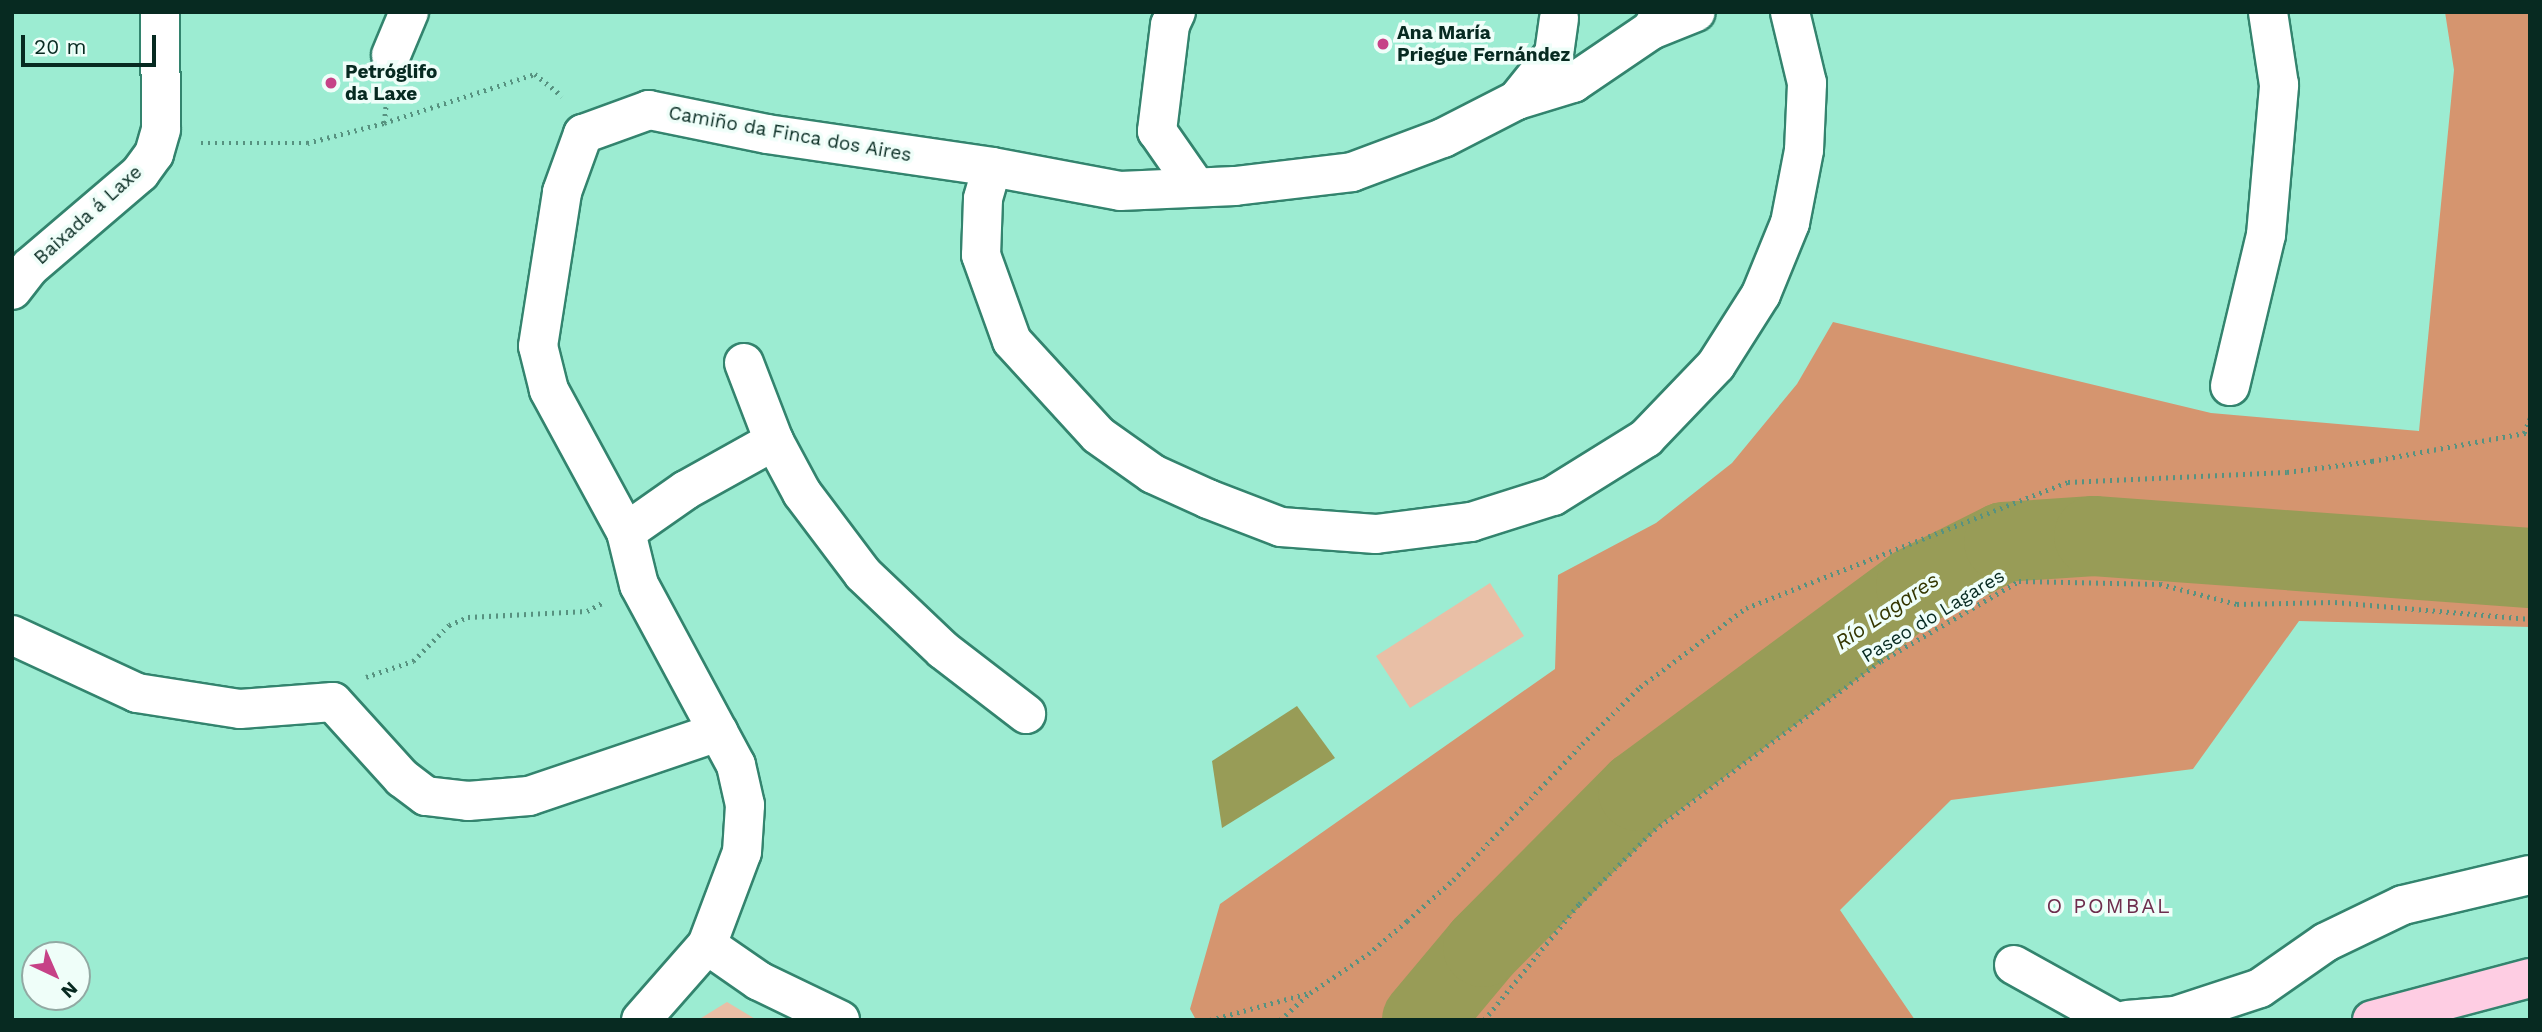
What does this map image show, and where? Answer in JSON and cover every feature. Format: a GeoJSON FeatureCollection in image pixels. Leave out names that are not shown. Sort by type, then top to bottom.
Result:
{"type":"FeatureCollection","features":[{"type":"Feature","properties":{"kind":"main road"},"geometry":{"type":"LineString","coordinates":[[2372,1020],[2530,978]]}},
{"type":"Feature","properties":{"kind":"street","name":"Baixada á Laxe"},"geometry":{"type":"LineString","coordinates":[[12,290],[30,267],[140,173],[154,153],[161,129],[160,12]]}},
{"type":"Feature","properties":{"kind":"street"},"geometry":{"type":"LineString","coordinates":[[391,55],[409,12]]}},
{"type":"Feature","properties":{"kind":"street"},"geometry":{"type":"LineString","coordinates":[[1176,12],[1170,25],[1157,131],[1196,187]]}},
{"type":"Feature","properties":{"kind":"street","name":"Camiño da Finca dos Aires"},"geometry":{"type":"LineString","coordinates":[[641,1020],[707,945],[742,852],[745,805],[736,765],[639,585],[625,532],[549,390],[538,346],[562,192],[583,134],[649,110],[767,134],[992,167],[1120,191],[1235,186],[1352,172],[1443,138],[1517,100],[1573,83],[1647,28],[1696,12]]}},
{"type":"Feature","properties":{"kind":"street"},"geometry":{"type":"LineString","coordinates":[[992,167],[983,199],[981,255],[1012,341],[1098,435],[1153,474],[1281,527],[1376,534],[1471,523],[1553,496],[1646,438],[1716,365],[1761,294],[1790,223],[1804,150],[1807,83],[1790,12]]}},
{"type":"Feature","properties":{"kind":"street"},"geometry":{"type":"LineString","coordinates":[[2230,386],[2266,235],[2279,85],[2268,12]]}},
{"type":"Feature","properties":{"kind":"street"},"geometry":{"type":"LineString","coordinates":[[1558,15],[1576,37],[1602,46],[1647,28]]}},
{"type":"Feature","properties":{"kind":"street","name":"Camiño da Finca dos Aires"},"geometry":{"type":"LineString","coordinates":[[1517,100],[1554,54],[1558,15]]}},
{"type":"Feature","properties":{"kind":"street"},"geometry":{"type":"LineString","coordinates":[[744,363],[774,441],[802,493],[863,574],[943,650],[1026,714]]}},
{"type":"Feature","properties":{"kind":"street"},"geometry":{"type":"LineString","coordinates":[[625,532],[686,489],[774,441]]}},
{"type":"Feature","properties":{"kind":"street"},"geometry":{"type":"LineString","coordinates":[[12,635],[137,693],[240,709],[332,702],[402,778],[426,796],[468,801],[529,796],[718,733]]}},
{"type":"Feature","properties":{"kind":"street"},"geometry":{"type":"LineString","coordinates":[[2127,1020],[2175,1016],[2260,988],[2326,942],[2403,905],[2530,875]]}},
{"type":"Feature","properties":{"kind":"street"},"geometry":{"type":"LineString","coordinates":[[707,945],[759,981],[840,1020]]}},
{"type":"Feature","properties":{"kind":"street"},"geometry":{"type":"LineString","coordinates":[[2014,965],[2113,1020]]}},
{"type":"Feature","properties":{"kind":"path"},"geometry":{"type":"LineString","coordinates":[[161,129],[208,145],[307,144],[384,123],[535,74],[563,97]]}},
{"type":"Feature","properties":{"kind":"path"},"geometry":{"type":"LineString","coordinates":[[1280,1020],[1310,993],[1368,954],[1407,922],[1462,871],[1640,687],[1746,608],[2068,482],[2287,472],[2372,461],[2527,433],[2530,418]]}},
{"type":"Feature","properties":{"kind":"path","name":"Paseo do Lagares"},"geometry":{"type":"LineString","coordinates":[[1484,1020],[1579,904],[1654,830],[1881,662],[2019,581],[2160,584],[2237,604],[2335,602],[2530,619]]}},
{"type":"Feature","properties":{"kind":"path"},"geometry":{"type":"LineString","coordinates":[[332,702],[355,679],[413,661],[449,625],[468,617],[587,611],[639,585]]}},
{"type":"Feature","properties":{"kind":"path"},"geometry":{"type":"LineString","coordinates":[[1210,1020],[1310,993]]}},
{"type":"Feature","properties":{"kind":"shaded area"},"geometry":{"type":"Polygon","coordinates":[[[2445,12],[2530,12],[2530,627],[2299,621],[2193,769],[1951,800],[1840,910],[1915,1020],[1196,1020],[1190,1009],[1220,904],[1555,669],[1558,575],[1656,523],[1732,463],[1797,384],[1833,322],[2211,413],[2419,431],[2454,70],[2445,12]]]}},
{"type":"Feature","properties":{"kind":"shaded area"},"geometry":{"type":"Polygon","coordinates":[[[1490,583],[1524,636],[1410,708],[1376,656],[1490,583]]]}},
{"type":"Feature","properties":{"kind":"shaded area"},"geometry":{"type":"Polygon","coordinates":[[[1297,706],[1335,758],[1222,828],[1212,761],[1297,706]]]}},
{"type":"Feature","properties":{"kind":"shaded area"},"geometry":{"type":"Polygon","coordinates":[[[727,1002],[757,1020],[698,1020],[727,1002]]]}},
{"type":"Feature","properties":{"kind":"waterway","name":"Río Lagares"},"geometry":{"type":"LineString","coordinates":[[1422,1020],[1483,947],[1638,791],[1916,586],[2004,542],[2094,536],[2530,568]]}},
{"type":"Feature","properties":{"kind":"place","name":"Ana María Priegue Fernández"},"geometry":{"type":"Point","coordinates":[1383,44]}},
{"type":"Feature","properties":{"kind":"place","name":"Petróglifo da Laxe"},"geometry":{"type":"Point","coordinates":[331,83]}},
{"type":"Feature","properties":{"kind":"district","name":"O POMBAL"},"geometry":{"type":"Point","coordinates":[2109,906]}}]}
